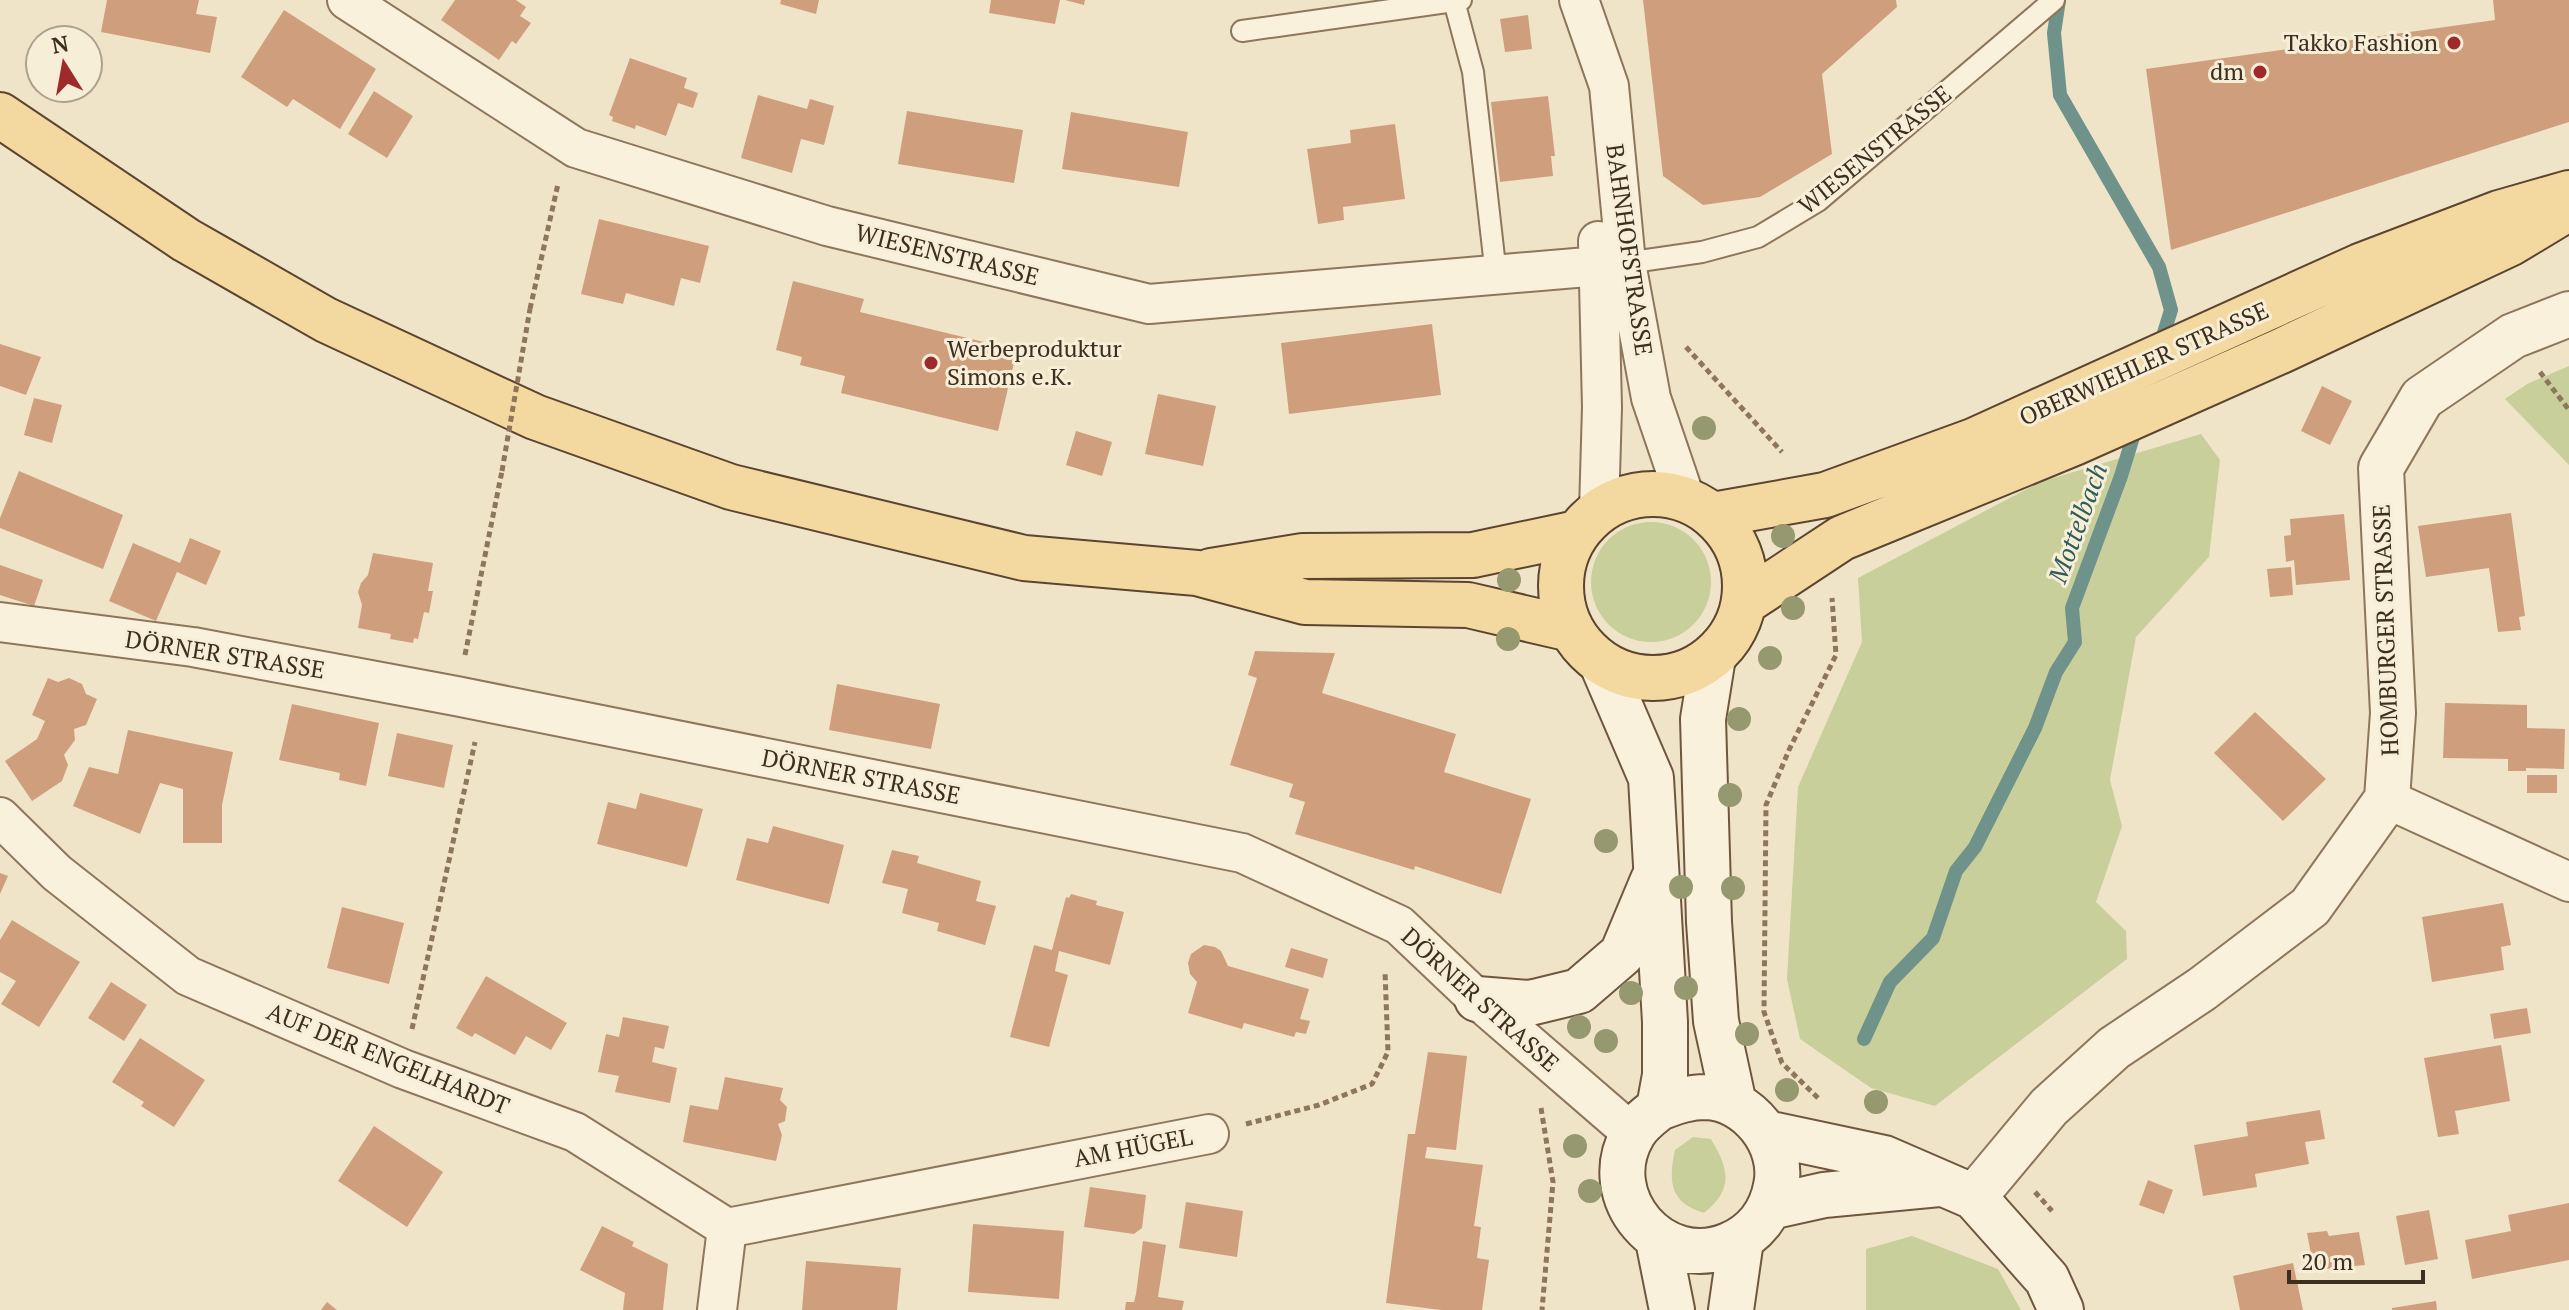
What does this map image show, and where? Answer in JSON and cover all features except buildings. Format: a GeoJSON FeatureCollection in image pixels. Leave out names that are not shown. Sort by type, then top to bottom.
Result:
{"type":"FeatureCollection","features":[{"type":"Feature","properties":{"kind":"main road"},"geometry":{"type":"LineString","coordinates":[[0,115],[186,240],[313,313],[535,417],[731,487],[1024,558],[1197,573],[1305,602],[1468,605],[1571,629]]}},
{"type":"Feature","properties":{"kind":"main road","name":"OBERWIEHLER STRASSE"},"geometry":{"type":"LineString","coordinates":[[1699,506],[1825,495],[1973,441],[2360,266],[2499,213],[2569,193]]}},
{"type":"Feature","properties":{"kind":"main road","name":"OBERWIEHLER STRASSE"},"geometry":{"type":"LineString","coordinates":[[1745,602],[1842,538],[2074,443],[2283,350],[2511,243],[2569,207]]}},
{"type":"Feature","properties":{"kind":"main road","name":"HOMBURGER STRASSE"},"geometry":{"type":"LineString","coordinates":[[2387,799],[2393,713],[2381,468],[2422,398],[2513,336],[2569,314]]}},
{"type":"Feature","properties":{"kind":"main road"},"geometry":{"type":"LineString","coordinates":[[1197,573],[1303,556],[1473,555],[1588,521],[1626,497],[1656,493],[1699,506],[1730,533],[1741,554],[1746,578],[1745,602],[1734,632],[1713,657],[1688,672],[1659,679],[1629,676],[1602,664],[1584,649],[1571,629],[1562,605],[1560,580],[1565,556],[1588,521]]}},
{"type":"Feature","properties":{"kind":"main road"},"geometry":{"type":"LineString","coordinates":[[1713,657],[1703,719],[1709,922],[1716,1021],[1734,1104]]}},
{"type":"Feature","properties":{"kind":"main road"},"geometry":{"type":"LineString","coordinates":[[1602,664],[1651,778],[1665,1022],[1665,1075],[1646,1121],[1624,1156],[1622,1180],[1628,1203],[1640,1224],[1658,1240],[1678,1249],[1699,1252],[1721,1249],[1741,1240],[1758,1226],[1770,1207],[1777,1183],[1776,1157],[1766,1133],[1752,1117],[1734,1104],[1709,1097],[1683,1098],[1646,1121]]}},
{"type":"Feature","properties":{"kind":"main road"},"geometry":{"type":"LineString","coordinates":[[1770,1207],[1824,1195],[1956,1190],[2114,1048],[2202,989],[2310,907],[2387,799]]}},
{"type":"Feature","properties":{"kind":"main road"},"geometry":{"type":"LineString","coordinates":[[1477,999],[1530,1003],[1579,991],[1622,954],[1657,871]]}},
{"type":"Feature","properties":{"kind":"main road"},"geometry":{"type":"LineString","coordinates":[[1766,1133],[1884,1158],[1956,1190],[2047,1279],[2061,1310]]}},
{"type":"Feature","properties":{"kind":"main road"},"geometry":{"type":"LineString","coordinates":[[1658,1240],[1672,1310]]}},
{"type":"Feature","properties":{"kind":"main road"},"geometry":{"type":"LineString","coordinates":[[1731,1310],[1741,1240]]}},
{"type":"Feature","properties":{"kind":"street","name":"WIESENSTRASSE"},"geometry":{"type":"LineString","coordinates":[[347,0],[567,144],[827,226],[1149,304],[1613,264]]}},
{"type":"Feature","properties":{"kind":"street","name":"BAHNHOFSTRASSE"},"geometry":{"type":"LineString","coordinates":[[1576,0],[1579,69],[1613,264],[1651,398],[1699,506]]}},
{"type":"Feature","properties":{"kind":"street","name":"BAHNHOFSTRASSE"},"geometry":{"type":"LineString","coordinates":[[1588,521],[1602,407],[1613,264]]}},
{"type":"Feature","properties":{"kind":"street","name":"DÖRNER STRASSE"},"geometry":{"type":"LineString","coordinates":[[0,622],[193,647],[1242,853],[1399,925],[1535,1051],[1646,1121]]}},
{"type":"Feature","properties":{"kind":"street"},"geometry":{"type":"LineString","coordinates":[[2387,799],[2569,882]]}},
{"type":"Feature","properties":{"kind":"street","name":"AUF DER ENGELHARDT"},"geometry":{"type":"LineString","coordinates":[[0,817],[57,873],[188,976],[403,1069],[575,1132],[727,1228]]}},
{"type":"Feature","properties":{"kind":"street"},"geometry":{"type":"LineString","coordinates":[[2569,905],[2569,914]]}},
{"type":"Feature","properties":{"kind":"street","name":"AM HÜGEL"},"geometry":{"type":"LineString","coordinates":[[727,1228],[1209,1134]]}},
{"type":"Feature","properties":{"kind":"street"},"geometry":{"type":"LineString","coordinates":[[717,1310],[727,1228]]}},
{"type":"Feature","properties":{"kind":"lane"},"geometry":{"type":"LineString","coordinates":[[1242,31],[1461,0]]}},
{"type":"Feature","properties":{"kind":"lane","name":"WIESENSTRASSE"},"geometry":{"type":"LineString","coordinates":[[1613,264],[1702,252],[1758,237],[1818,201],[2054,0]]}},
{"type":"Feature","properties":{"kind":"lane"},"geometry":{"type":"LineString","coordinates":[[1454,1],[1473,72],[1496,275]]}},
{"type":"Feature","properties":{"kind":"path"},"geometry":{"type":"LineString","coordinates":[[403,1069],[470,699],[502,471],[530,309],[567,144]]}},
{"type":"Feature","properties":{"kind":"path"},"geometry":{"type":"LineString","coordinates":[[1677,337],[1782,452]]}},
{"type":"Feature","properties":{"kind":"path"},"geometry":{"type":"LineString","coordinates":[[1764,1012],[1766,805],[1789,750],[1836,655],[1832,593]]}},
{"type":"Feature","properties":{"kind":"path","name":"AM HÜGEL"},"geometry":{"type":"LineString","coordinates":[[1209,1134],[1319,1105],[1372,1084],[1388,1052],[1384,961],[1399,925]]}},
{"type":"Feature","properties":{"kind":"path"},"geometry":{"type":"LineString","coordinates":[[1535,1051],[1553,1182],[1542,1310]]}},
{"type":"Feature","properties":{"kind":"green space"},"geometry":{"type":"Polygon","coordinates":[[[2569,366],[2569,465],[2505,399],[2527,384],[2569,366]]]}},
{"type":"Feature","properties":{"kind":"green space"},"geometry":{"type":"Polygon","coordinates":[[[2201,434],[2220,460],[2209,557],[2136,637],[2110,780],[2122,826],[2096,902],[2126,931],[2127,959],[1935,1106],[1871,1088],[1800,1039],[1787,979],[1798,787],[1862,642],[1858,578],[2040,482],[2201,434]]]}},
{"type":"Feature","properties":{"kind":"green space"},"geometry":{"type":"Polygon","coordinates":[[[1651,522],[1674,527],[1693,540],[1706,559],[1711,582],[1706,605],[1693,624],[1674,637],[1651,642],[1628,637],[1609,624],[1596,605],[1591,582],[1596,559],[1609,540],[1628,527],[1651,522]]]}},
{"type":"Feature","properties":{"kind":"green space"},"geometry":{"type":"Polygon","coordinates":[[[1693,1137],[1711,1139],[1725,1169],[1726,1178],[1720,1196],[1704,1213],[1678,1197],[1672,1181],[1675,1150],[1693,1137]]]}},
{"type":"Feature","properties":{"kind":"green space"},"geometry":{"type":"Polygon","coordinates":[[[1912,1236],[1998,1269],[2021,1310],[1866,1310],[1866,1249],[1912,1236]]]}},
{"type":"Feature","properties":{"kind":"waterway","name":"Mottelbach"},"geometry":{"type":"LineString","coordinates":[[2059,0],[2054,33],[2060,95],[2159,267],[2171,310],[2160,346]]}},
{"type":"Feature","properties":{"kind":"waterway","name":"Mottelbach"},"geometry":{"type":"LineString","coordinates":[[1864,1039],[1890,982],[1933,938],[1956,871],[1975,847],[2035,728],[2056,672],[2075,642],[2072,608],[2137,424]]}},
{"type":"Feature","properties":{"kind":"place","name":"Takko Fashion"},"geometry":{"type":"Point","coordinates":[2454,43]}},
{"type":"Feature","properties":{"kind":"place","name":"dm"},"geometry":{"type":"Point","coordinates":[2260,72]}},
{"type":"Feature","properties":{"kind":"place","name":"Werbeproduktur Simons e.K."},"geometry":{"type":"Point","coordinates":[931,363]}}]}
